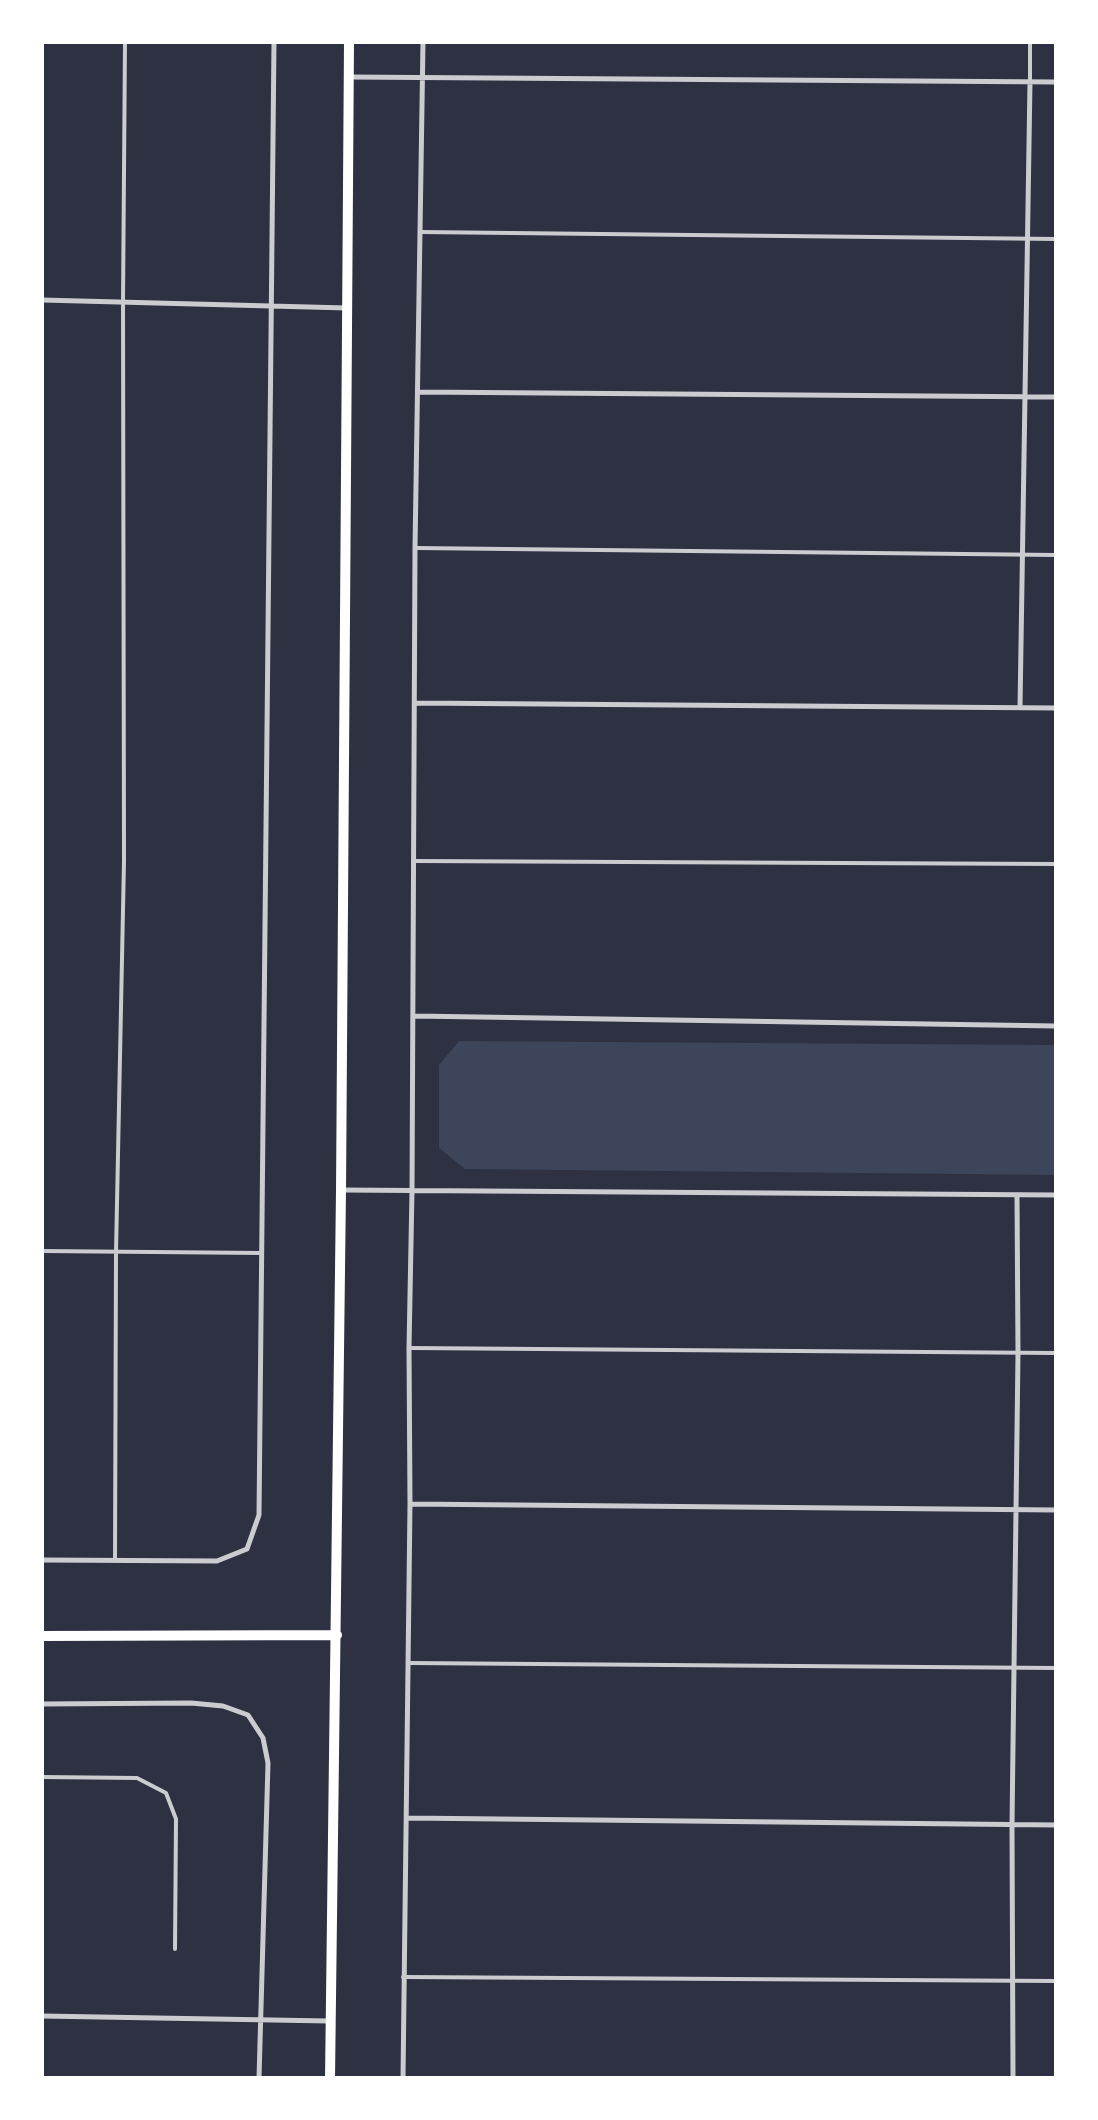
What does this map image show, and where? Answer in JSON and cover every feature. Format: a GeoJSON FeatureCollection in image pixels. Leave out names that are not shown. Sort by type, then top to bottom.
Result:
{"type":"FeatureCollection","features":[{"type":"Feature","properties":{"kind":"main road"},"geometry":{"type":"LineString","coordinates":[[330,2078],[329,2021],[337,1635],[349,42]]}},
{"type":"Feature","properties":{"kind":"main road"},"geometry":{"type":"LineString","coordinates":[[42,1636],[337,1635]]}},
{"type":"Feature","properties":{"kind":"street"},"geometry":{"type":"LineString","coordinates":[[42,1560],[217,1561],[247,1549],[259,1515],[274,42]]}},
{"type":"Feature","properties":{"kind":"street"},"geometry":{"type":"LineString","coordinates":[[403,2078],[410,1504],[409,1348],[414,1016],[412,860],[415,548],[423,42]]}},
{"type":"Feature","properties":{"kind":"street"},"geometry":{"type":"LineString","coordinates":[[349,77],[1056,82]]}},
{"type":"Feature","properties":{"kind":"street"},"geometry":{"type":"LineString","coordinates":[[1020,707],[1024,555],[1030,82]]}},
{"type":"Feature","properties":{"kind":"street"},"geometry":{"type":"LineString","coordinates":[[42,300],[347,308]]}},
{"type":"Feature","properties":{"kind":"street"},"geometry":{"type":"LineString","coordinates":[[418,392],[1056,397]]}},
{"type":"Feature","properties":{"kind":"street"},"geometry":{"type":"LineString","coordinates":[[415,703],[1056,708]]}},
{"type":"Feature","properties":{"kind":"street"},"geometry":{"type":"LineString","coordinates":[[414,1016],[1056,1026]]}},
{"type":"Feature","properties":{"kind":"street"},"geometry":{"type":"LineString","coordinates":[[341,1190],[1056,1195]]}},
{"type":"Feature","properties":{"kind":"street"},"geometry":{"type":"LineString","coordinates":[[1012,2078],[1012,1825],[1018,1353],[1017,1195]]}},
{"type":"Feature","properties":{"kind":"street"},"geometry":{"type":"LineString","coordinates":[[410,1504],[1056,1510]]}},
{"type":"Feature","properties":{"kind":"street"},"geometry":{"type":"LineString","coordinates":[[42,1704],[191,1703],[223,1706],[248,1715],[263,1738],[268,1763],[259,2020],[259,2078]]}},
{"type":"Feature","properties":{"kind":"street"},"geometry":{"type":"LineString","coordinates":[[407,1818],[1056,1825]]}},
{"type":"Feature","properties":{"kind":"street"},"geometry":{"type":"LineString","coordinates":[[42,2016],[329,2021]]}},
{"type":"Feature","properties":{"kind":"lane"},"geometry":{"type":"LineString","coordinates":[[115,1560],[116,1252],[124,860],[123,302],[125,42]]}},
{"type":"Feature","properties":{"kind":"lane"},"geometry":{"type":"LineString","coordinates":[[1030,42],[1030,82]]}},
{"type":"Feature","properties":{"kind":"lane"},"geometry":{"type":"LineString","coordinates":[[420,232],[1056,240]]}},
{"type":"Feature","properties":{"kind":"lane"},"geometry":{"type":"LineString","coordinates":[[415,548],[1056,555]]}},
{"type":"Feature","properties":{"kind":"lane"},"geometry":{"type":"LineString","coordinates":[[412,860],[1056,864]]}},
{"type":"Feature","properties":{"kind":"lane"},"geometry":{"type":"LineString","coordinates":[[42,1251],[262,1253]]}},
{"type":"Feature","properties":{"kind":"lane"},"geometry":{"type":"LineString","coordinates":[[409,1348],[1056,1353]]}},
{"type":"Feature","properties":{"kind":"lane"},"geometry":{"type":"LineString","coordinates":[[407,1663],[1056,1668]]}},
{"type":"Feature","properties":{"kind":"lane"},"geometry":{"type":"LineString","coordinates":[[42,1777],[137,1778],[166,1793],[176,1819],[175,1949]]}},
{"type":"Feature","properties":{"kind":"lane"},"geometry":{"type":"LineString","coordinates":[[403,1977],[1056,1981]]}},
{"type":"Feature","properties":{"kind":"shaded area"},"geometry":{"type":"Polygon","coordinates":[[[459,1041],[1055,1045],[1055,1175],[465,1169],[439,1148],[439,1065],[459,1041]]]}}]}
